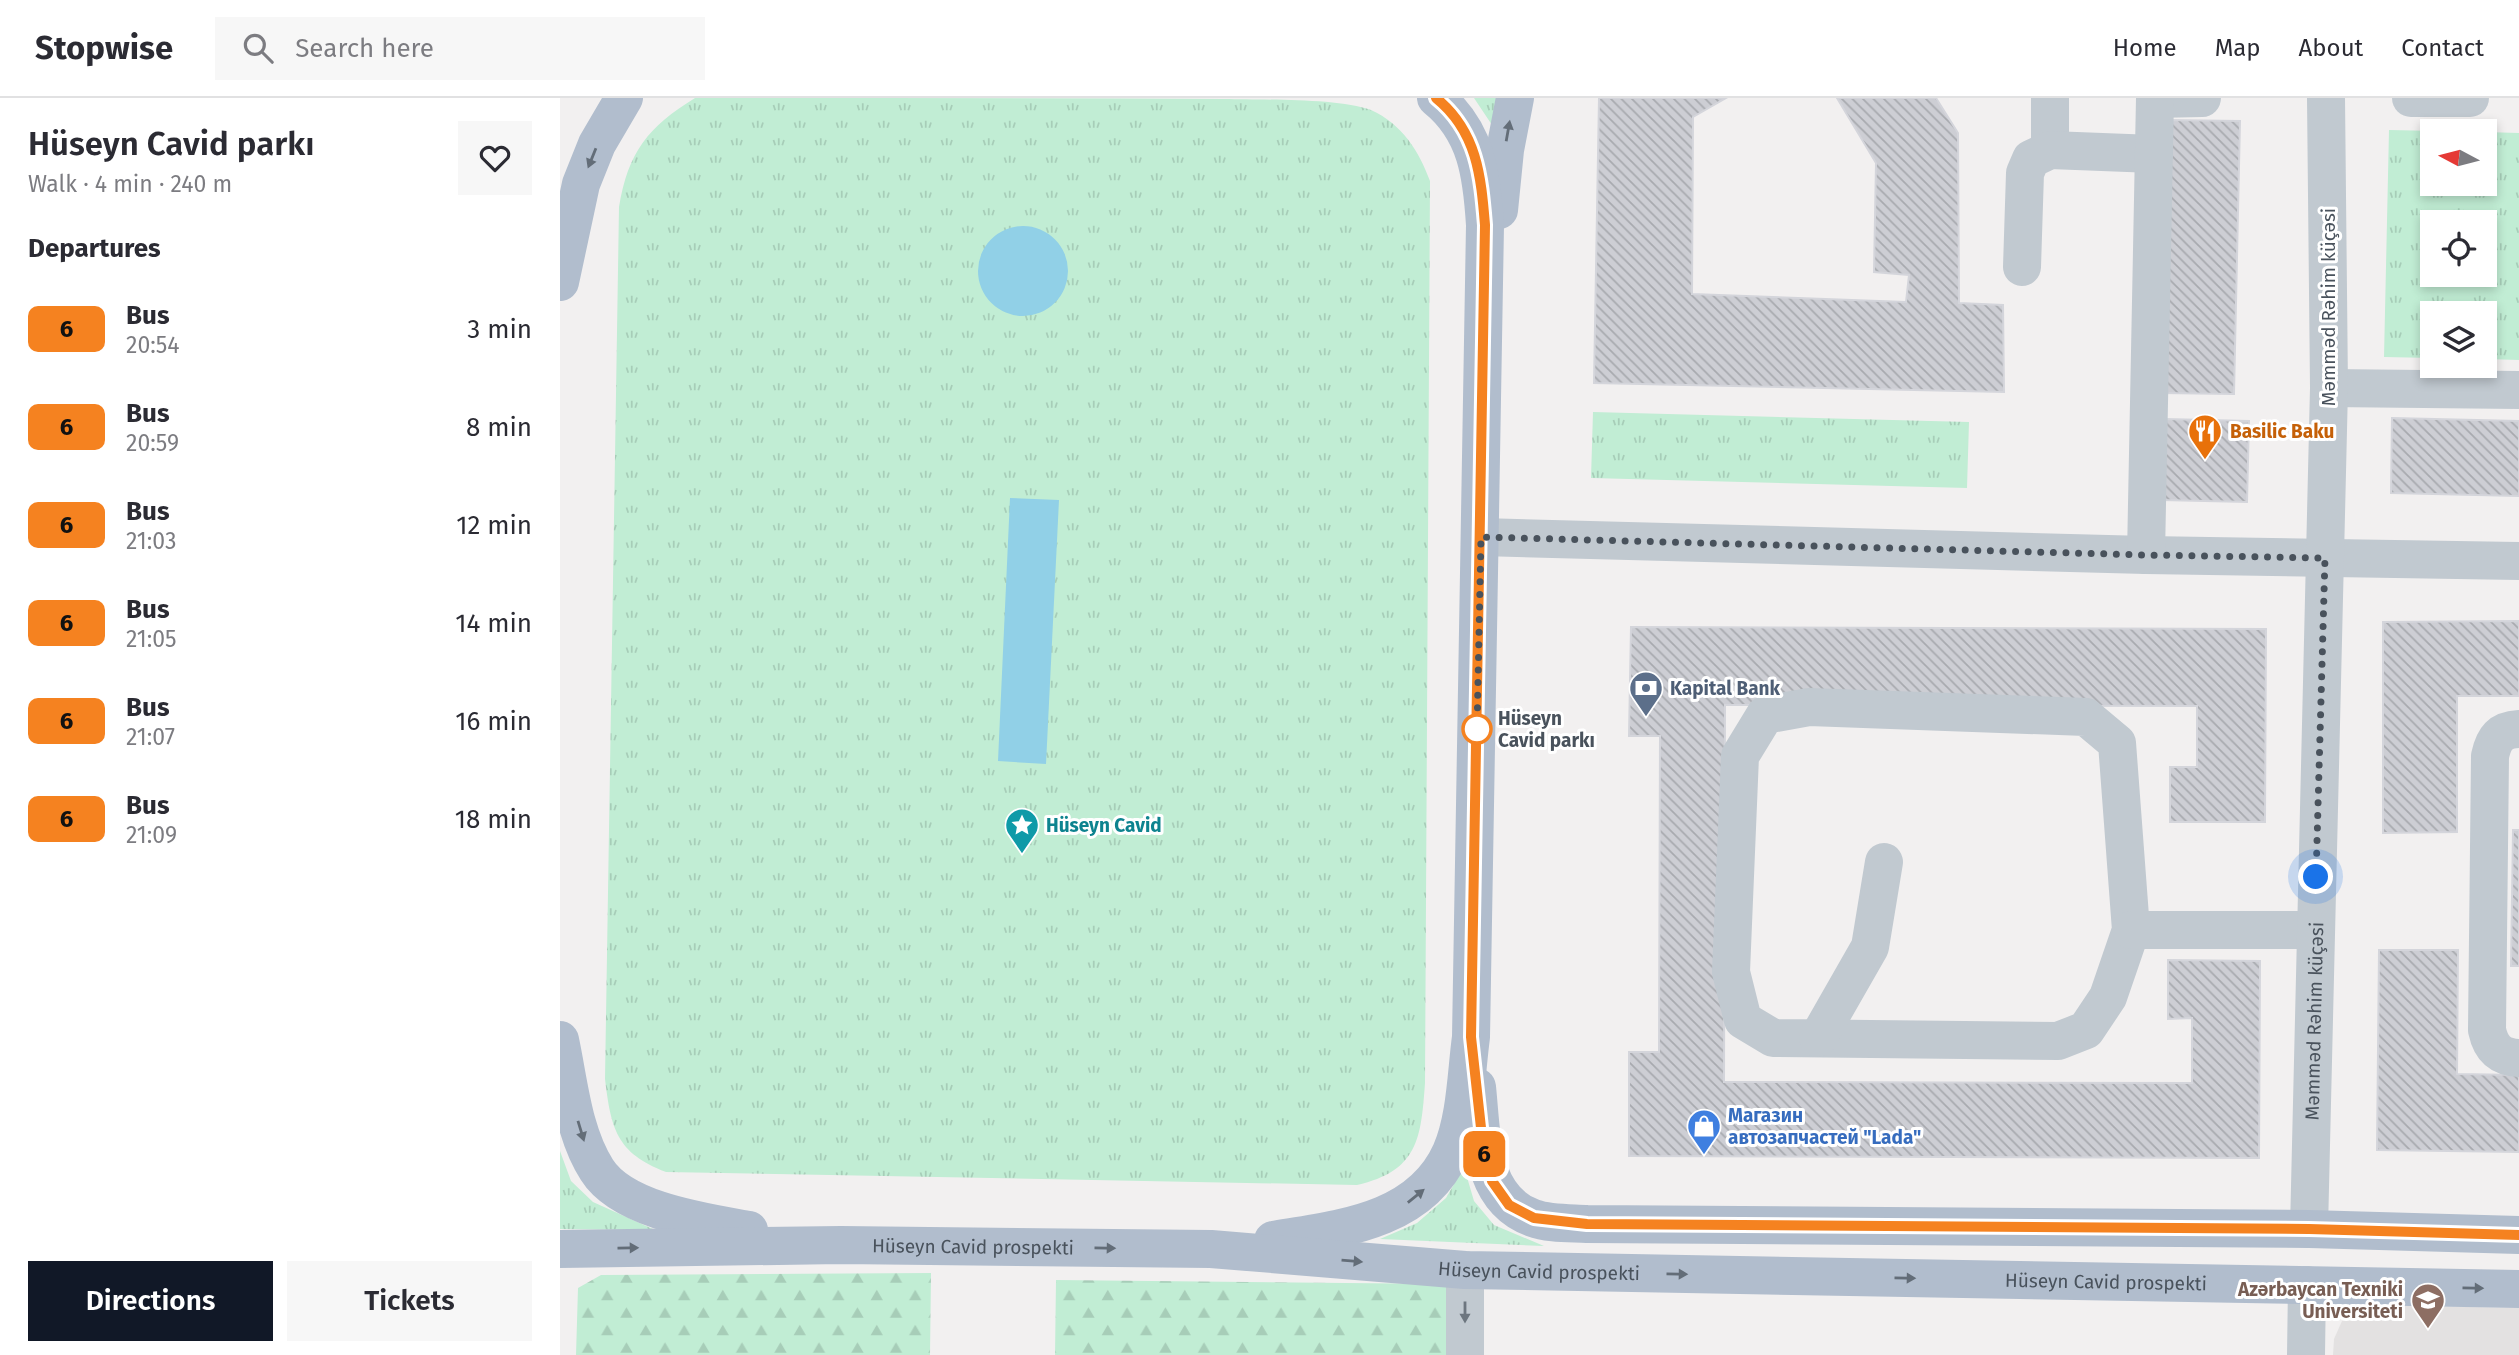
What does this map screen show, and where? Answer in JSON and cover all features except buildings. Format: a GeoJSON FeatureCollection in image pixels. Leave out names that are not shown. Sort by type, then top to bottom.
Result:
{"type":"FeatureCollection","features":[{"type":"Feature","properties":{"kind":"main road"},"geometry":{"type":"LineString","coordinates":[[560,282],[581,184],[597,144],[624,98]]}},
{"type":"Feature","properties":{"kind":"main road"},"geometry":{"type":"LineString","coordinates":[[1211,1250],[1342,1229],[1372,1221],[1414,1200],[1436,1179],[1451,1152],[1459,1124],[1471,1037],[1485,225],[1482,183],[1473,150],[1463,126],[1436,98]]}},
{"type":"Feature","properties":{"kind":"main road"},"geometry":{"type":"LineString","coordinates":[[1483,369],[1505,150],[1515,98]]}},
{"type":"Feature","properties":{"kind":"main road"},"geometry":{"type":"LineString","coordinates":[[1471,1037],[1484,1155],[1492,1181],[1509,1205],[1534,1218],[1587,1224],[2309,1229],[2519,1234]]}},
{"type":"Feature","properties":{"kind":"main road"},"geometry":{"type":"LineString","coordinates":[[560,1040],[581,1134],[598,1171],[627,1197],[664,1212],[713,1223],[841,1245]]}},
{"type":"Feature","properties":{"kind":"main road","name":"Hüseyn Cavid prospekti"},"geometry":{"type":"LineString","coordinates":[[560,1249],[841,1245],[1211,1250],[1465,1270],[2519,1289]]}},
{"type":"Feature","properties":{"kind":"street"},"geometry":{"type":"LineString","coordinates":[[2050,98],[2050,150]]}},
{"type":"Feature","properties":{"kind":"street"},"geometry":{"type":"LineString","coordinates":[[2146,555],[2155,98],[2202,98]]}},
{"type":"Feature","properties":{"kind":"street","name":"Məmməd Rəhim küçəsi"},"geometry":{"type":"LineString","coordinates":[[2309,1229],[2329,388],[2326,98]]}},
{"type":"Feature","properties":{"kind":"street"},"geometry":{"type":"LineString","coordinates":[[2411,98],[2470,98]]}},
{"type":"Feature","properties":{"kind":"street"},"geometry":{"type":"LineString","coordinates":[[2022,267],[2025,173],[2031,159],[2050,150],[2154,154]]}},
{"type":"Feature","properties":{"kind":"street"},"geometry":{"type":"LineString","coordinates":[[2329,388],[2519,390]]}},
{"type":"Feature","properties":{"kind":"street"},"geometry":{"type":"LineString","coordinates":[[1481,537],[2146,555],[2519,561]]}},
{"type":"Feature","properties":{"kind":"street"},"geometry":{"type":"LineString","coordinates":[[1809,706],[2086,717],[2117,743],[2131,930],[2108,997],[2094,1019],[2086,1030],[2058,1041],[1773,1038],[1743,1020],[1731,972],[1740,756],[1765,715],[1809,706]]}},
{"type":"Feature","properties":{"kind":"street"},"geometry":{"type":"LineString","coordinates":[[2519,729],[2505,731],[2496,737],[2490,757],[2487,1018],[2489,1042],[2496,1051],[2505,1056],[2519,1058]]}},
{"type":"Feature","properties":{"kind":"street"},"geometry":{"type":"LineString","coordinates":[[1818,1038],[1870,947],[1884,862]]}},
{"type":"Feature","properties":{"kind":"street"},"geometry":{"type":"LineString","coordinates":[[2131,930],[2315,930]]}},
{"type":"Feature","properties":{"kind":"street"},"geometry":{"type":"LineString","coordinates":[[1465,1270],[1465,1355]]}},
{"type":"Feature","properties":{"kind":"street"},"geometry":{"type":"LineString","coordinates":[[2306,1355],[2307,1285]]}},
{"type":"Feature","properties":{"kind":"shaded area","name":"Azərbaycan Texniki Universiteti"},"geometry":{"type":"Polygon","coordinates":[[[2368,1305],[2519,1308],[2519,1355],[2333,1355],[2334,1339],[2342,1321],[2353,1310],[2368,1305]]]}},
{"type":"Feature","properties":{"kind":"green space"},"geometry":{"type":"Polygon","coordinates":[[[695,98],[1224,99],[1340,103],[1371,110],[1382,116],[1400,131],[1415,149],[1430,181],[1425,1083],[1418,1136],[1412,1150],[1393,1171],[1357,1185],[666,1172],[636,1156],[619,1137],[610,1112],[605,1079],[619,207],[628,171],[643,143],[665,120],[695,98]]]}},
{"type":"Feature","properties":{"kind":"green space"},"geometry":{"type":"Polygon","coordinates":[[[1474,98],[1498,98],[1492,125],[1474,98]]]}},
{"type":"Feature","properties":{"kind":"green space"},"geometry":{"type":"Polygon","coordinates":[[[2389,130],[2420,131],[2420,196],[2497,196],[2497,132],[2519,133],[2519,360],[2497,359],[2497,301],[2420,301],[2420,358],[2384,357],[2389,130]]]}},
{"type":"Feature","properties":{"kind":"green space"},"geometry":{"type":"Polygon","coordinates":[[[1593,412],[1969,422],[1967,488],[1591,478],[1593,412]]]}},
{"type":"Feature","properties":{"kind":"green space"},"geometry":{"type":"Polygon","coordinates":[[[560,1151],[571,1181],[593,1202],[655,1230],[560,1229],[560,1151]]]}},
{"type":"Feature","properties":{"kind":"green space"},"geometry":{"type":"Polygon","coordinates":[[[1464,1167],[1474,1201],[1494,1225],[1544,1246],[1380,1239],[1417,1223],[1446,1198],[1464,1167]]]}},
{"type":"Feature","properties":{"kind":"green space"},"geometry":{"type":"Polygon","coordinates":[[[931,1273],[930,1355],[576,1355],[578,1288],[601,1275],[931,1273]]]}},
{"type":"Feature","properties":{"kind":"green space"},"geometry":{"type":"Polygon","coordinates":[[[1056,1280],[1448,1284],[1447,1355],[1055,1355],[1056,1280]]]}},
{"type":"Feature","properties":{"kind":"water"},"geometry":{"type":"Polygon","coordinates":[[[1023,226],[1040,229],[1055,239],[1065,254],[1068,271],[1065,288],[1055,303],[1040,313],[1023,316],[1006,313],[991,303],[981,288],[978,271],[981,254],[991,239],[1006,229],[1023,226]]]}},
{"type":"Feature","properties":{"kind":"water"},"geometry":{"type":"Polygon","coordinates":[[[1010,498],[1059,500],[1046,764],[998,761],[1010,498]]]}},
{"type":"Feature","properties":{"kind":"bus line","name":"6"},"geometry":{"type":"LineString","coordinates":[[1436,98],[1463,126],[1473,150],[1482,183],[1485,225],[1471,1037],[1484,1155],[1492,1181],[1509,1205],[1534,1218],[1587,1224],[2309,1229],[2519,1235]]}},
{"type":"Feature","properties":{"kind":"place","name":"Basilic Baku"},"geometry":{"type":"Point","coordinates":[2205,461]}},
{"type":"Feature","properties":{"kind":"place","name":"Kapital Bank"},"geometry":{"type":"Point","coordinates":[1646,718]}},
{"type":"Feature","properties":{"kind":"place","name":"Hüseyn Cavid parkı"},"geometry":{"type":"Point","coordinates":[1477,729]}},
{"type":"Feature","properties":{"kind":"place","name":"Hüseyn Cavid"},"geometry":{"type":"Point","coordinates":[1022,855]}},
{"type":"Feature","properties":{"kind":"place","name":"Магазин автозапчастей \"Lada\""},"geometry":{"type":"Point","coordinates":[1704,1156]}},
{"type":"Feature","properties":{"kind":"place","name":"Azərbaycan Texniki Universiteti"},"geometry":{"type":"Point","coordinates":[2428,1330]}},
{"type":"Feature","properties":{"kind":"route"},"geometry":{"type":"LineString","coordinates":[[1477,729],[1481,537],[2325,558],[2316,877]]}}]}
